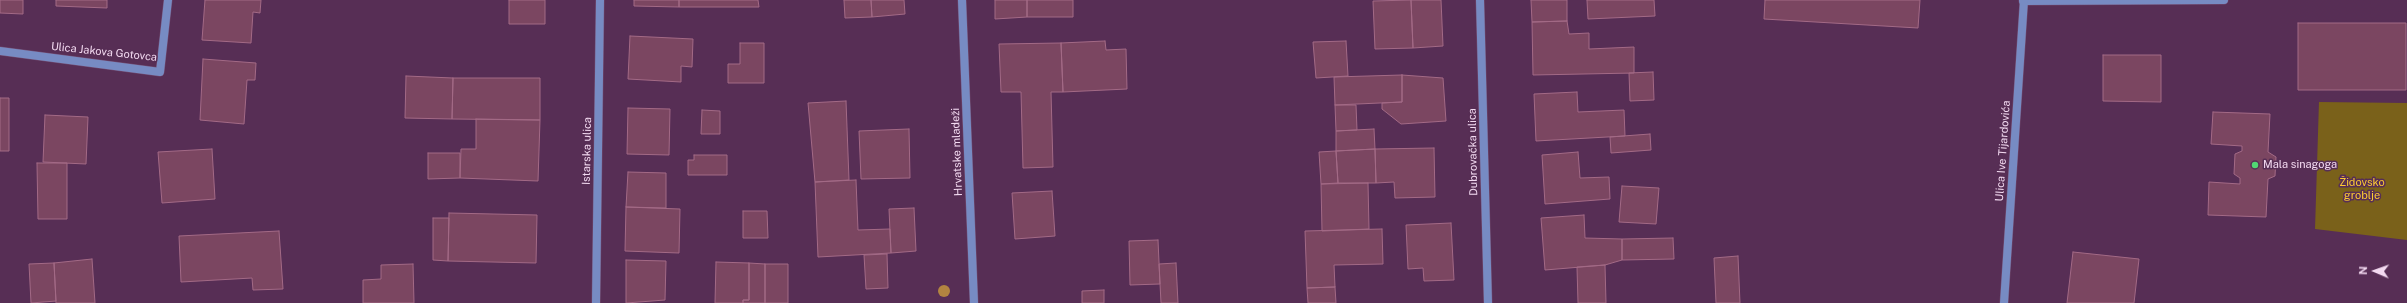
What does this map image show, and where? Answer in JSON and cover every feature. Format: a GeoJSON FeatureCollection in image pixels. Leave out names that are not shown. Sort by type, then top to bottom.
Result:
{"type":"FeatureCollection","features":[{"type":"Feature","properties":{"kind":"street","name":"Ulica Jakova Gotovca"},"geometry":{"type":"LineString","coordinates":[[0,51],[160,72],[168,0]]}},
{"type":"Feature","properties":{"kind":"street","name":"Istarska ulica"},"geometry":{"type":"LineString","coordinates":[[596,303],[600,0]]}},
{"type":"Feature","properties":{"kind":"street","name":"Hrvatske mladeži"},"geometry":{"type":"LineString","coordinates":[[962,0],[974,303]]}},
{"type":"Feature","properties":{"kind":"street","name":"Dubrovačka ulica"},"geometry":{"type":"LineString","coordinates":[[1480,0],[1488,303]]}},
{"type":"Feature","properties":{"kind":"street"},"geometry":{"type":"LineString","coordinates":[[2024,1],[2224,0]]}},
{"type":"Feature","properties":{"kind":"street","name":"Ulica Ive Tijardovića"},"geometry":{"type":"LineString","coordinates":[[2004,303],[2024,1]]}},
{"type":"Feature","properties":{"kind":"green space","name":"Židovsko groblje"},"geometry":{"type":"Polygon","coordinates":[[[2319,102],[2407,103],[2407,240],[2315,229],[2319,102]]]}},
{"type":"Feature","properties":{"kind":"building"},"geometry":{"type":"Polygon","coordinates":[[[0,0],[23,0],[23,14],[0,13],[0,0]]]}},
{"type":"Feature","properties":{"kind":"building"},"geometry":{"type":"Polygon","coordinates":[[[56,0],[107,0],[107,8],[56,6],[56,0]]]}},
{"type":"Feature","properties":{"kind":"building"},"geometry":{"type":"Polygon","coordinates":[[[205,0],[261,0],[260,13],[253,12],[251,43],[202,40],[205,0]]]}},
{"type":"Feature","properties":{"kind":"building"},"geometry":{"type":"Polygon","coordinates":[[[509,0],[545,0],[545,24],[509,24],[509,0]]]}},
{"type":"Feature","properties":{"kind":"building"},"geometry":{"type":"Polygon","coordinates":[[[634,0],[679,0],[679,7],[634,6],[634,0]]]}},
{"type":"Feature","properties":{"kind":"building"},"geometry":{"type":"Polygon","coordinates":[[[679,0],[758,0],[759,7],[679,7],[679,0]]]}},
{"type":"Feature","properties":{"kind":"building"},"geometry":{"type":"Polygon","coordinates":[[[844,0],[871,0],[872,17],[845,18],[844,0]]]}},
{"type":"Feature","properties":{"kind":"building"},"geometry":{"type":"Polygon","coordinates":[[[871,0],[904,0],[905,14],[872,17],[871,0]]]}},
{"type":"Feature","properties":{"kind":"building"},"geometry":{"type":"Polygon","coordinates":[[[995,0],[1027,0],[1027,17],[995,19],[995,0]]]}},
{"type":"Feature","properties":{"kind":"building"},"geometry":{"type":"Polygon","coordinates":[[[1027,0],[1073,0],[1073,17],[1027,17],[1027,0]]]}},
{"type":"Feature","properties":{"kind":"building"},"geometry":{"type":"Polygon","coordinates":[[[1411,0],[1413,48],[1375,49],[1373,1],[1411,0]]]}},
{"type":"Feature","properties":{"kind":"building"},"geometry":{"type":"Polygon","coordinates":[[[1411,0],[1441,0],[1443,46],[1413,48],[1411,0]]]}},
{"type":"Feature","properties":{"kind":"building"},"geometry":{"type":"Polygon","coordinates":[[[1531,0],[1567,0],[1567,21],[1532,22],[1531,0]]]}},
{"type":"Feature","properties":{"kind":"building"},"geometry":{"type":"Polygon","coordinates":[[[1587,0],[1654,0],[1655,16],[1588,19],[1587,0]]]}},
{"type":"Feature","properties":{"kind":"building"},"geometry":{"type":"Polygon","coordinates":[[[1765,0],[1920,0],[1918,28],[1764,19],[1765,0]]]}},
{"type":"Feature","properties":{"kind":"building"},"geometry":{"type":"Polygon","coordinates":[[[1567,21],[1569,34],[1589,33],[1589,49],[1634,47],[1634,73],[1533,75],[1532,22],[1567,21]]]}},
{"type":"Feature","properties":{"kind":"building"},"geometry":{"type":"Polygon","coordinates":[[[2298,23],[2406,23],[2406,90],[2298,90],[2298,23]]]}},
{"type":"Feature","properties":{"kind":"building"},"geometry":{"type":"Polygon","coordinates":[[[630,36],[693,39],[692,67],[681,66],[681,82],[628,79],[630,36]]]}},
{"type":"Feature","properties":{"kind":"building"},"geometry":{"type":"Polygon","coordinates":[[[1105,41],[1106,50],[1126,49],[1127,89],[1063,92],[1061,43],[1105,41]]]}},
{"type":"Feature","properties":{"kind":"building"},"geometry":{"type":"Polygon","coordinates":[[[1346,41],[1348,76],[1316,78],[1313,42],[1346,41]]]}},
{"type":"Feature","properties":{"kind":"building"},"geometry":{"type":"Polygon","coordinates":[[[740,43],[764,43],[764,83],[728,83],[728,64],[740,64],[740,43]]]}},
{"type":"Feature","properties":{"kind":"building"},"geometry":{"type":"Polygon","coordinates":[[[1061,43],[1063,92],[1051,92],[1053,167],[1023,168],[1021,92],[1001,92],[999,44],[1061,43]]]}},
{"type":"Feature","properties":{"kind":"building"},"geometry":{"type":"Polygon","coordinates":[[[2103,55],[2161,55],[2161,102],[2103,101],[2103,55]]]}},
{"type":"Feature","properties":{"kind":"building"},"geometry":{"type":"Polygon","coordinates":[[[203,59],[256,63],[255,80],[247,80],[244,124],[200,120],[203,59]]]}},
{"type":"Feature","properties":{"kind":"building"},"geometry":{"type":"Polygon","coordinates":[[[1653,72],[1654,100],[1630,101],[1629,73],[1653,72]]]}},
{"type":"Feature","properties":{"kind":"building"},"geometry":{"type":"Polygon","coordinates":[[[1402,75],[1402,102],[1335,105],[1334,77],[1402,75]]]}},
{"type":"Feature","properties":{"kind":"building"},"geometry":{"type":"Polygon","coordinates":[[[1402,75],[1443,78],[1446,121],[1401,124],[1382,109],[1382,103],[1402,102],[1402,75]]]}},
{"type":"Feature","properties":{"kind":"building"},"geometry":{"type":"Polygon","coordinates":[[[406,76],[453,78],[452,119],[405,118],[406,76]]]}},
{"type":"Feature","properties":{"kind":"building"},"geometry":{"type":"Polygon","coordinates":[[[453,78],[540,78],[540,120],[452,119],[453,78]]]}},
{"type":"Feature","properties":{"kind":"building"},"geometry":{"type":"Polygon","coordinates":[[[1577,92],[1578,112],[1624,110],[1625,136],[1536,141],[1534,94],[1577,92]]]}},
{"type":"Feature","properties":{"kind":"building"},"geometry":{"type":"Polygon","coordinates":[[[0,98],[9,98],[9,151],[0,151],[0,98]]]}},
{"type":"Feature","properties":{"kind":"building"},"geometry":{"type":"Polygon","coordinates":[[[846,101],[849,180],[815,182],[808,103],[846,101]]]}},
{"type":"Feature","properties":{"kind":"building"},"geometry":{"type":"Polygon","coordinates":[[[1335,105],[1356,105],[1357,130],[1336,131],[1335,105]]]}},
{"type":"Feature","properties":{"kind":"building"},"geometry":{"type":"Polygon","coordinates":[[[628,108],[670,109],[669,155],[627,154],[628,108]]]}},
{"type":"Feature","properties":{"kind":"building"},"geometry":{"type":"Polygon","coordinates":[[[702,110],[720,111],[720,134],[701,134],[702,110]]]}},
{"type":"Feature","properties":{"kind":"building","name":"Mala sinagoga"},"geometry":{"type":"Polygon","coordinates":[[[2213,112],[2270,114],[2268,152],[2276,157],[2275,176],[2268,179],[2266,217],[2208,215],[2209,182],[2240,184],[2240,178],[2234,174],[2235,154],[2242,151],[2242,146],[2211,144],[2213,112]]]}},
{"type":"Feature","properties":{"kind":"building"},"geometry":{"type":"Polygon","coordinates":[[[45,115],[88,117],[86,164],[43,162],[45,115]]]}},
{"type":"Feature","properties":{"kind":"building"},"geometry":{"type":"Polygon","coordinates":[[[476,119],[540,120],[538,181],[460,178],[461,149],[476,149],[476,119]]]}},
{"type":"Feature","properties":{"kind":"building"},"geometry":{"type":"Polygon","coordinates":[[[909,129],[910,178],[861,179],[859,131],[909,129]]]}},
{"type":"Feature","properties":{"kind":"building"},"geometry":{"type":"Polygon","coordinates":[[[1374,129],[1375,149],[1336,151],[1336,131],[1374,129]]]}},
{"type":"Feature","properties":{"kind":"building"},"geometry":{"type":"Polygon","coordinates":[[[1650,134],[1651,150],[1611,153],[1610,137],[1650,134]]]}},
{"type":"Feature","properties":{"kind":"building"},"geometry":{"type":"Polygon","coordinates":[[[1434,148],[1435,197],[1395,198],[1394,182],[1376,183],[1375,149],[1434,148]]]}},
{"type":"Feature","properties":{"kind":"building"},"geometry":{"type":"Polygon","coordinates":[[[212,149],[215,199],[162,203],[158,152],[212,149]]]}},
{"type":"Feature","properties":{"kind":"building"},"geometry":{"type":"Polygon","coordinates":[[[1375,149],[1376,183],[1338,183],[1336,151],[1375,149]]]}},
{"type":"Feature","properties":{"kind":"building"},"geometry":{"type":"Polygon","coordinates":[[[1336,151],[1338,183],[1321,184],[1319,152],[1336,151]]]}},
{"type":"Feature","properties":{"kind":"building"},"geometry":{"type":"Polygon","coordinates":[[[1578,152],[1580,178],[1609,177],[1610,199],[1545,204],[1542,155],[1578,152]]]}},
{"type":"Feature","properties":{"kind":"building"},"geometry":{"type":"Polygon","coordinates":[[[428,153],[460,153],[460,178],[428,179],[428,153]]]}},
{"type":"Feature","properties":{"kind":"building"},"geometry":{"type":"Polygon","coordinates":[[[694,155],[727,155],[727,175],[688,175],[688,160],[694,160],[694,155]]]}},
{"type":"Feature","properties":{"kind":"building"},"geometry":{"type":"Polygon","coordinates":[[[37,163],[67,163],[67,219],[38,219],[37,163]]]}},
{"type":"Feature","properties":{"kind":"building"},"geometry":{"type":"Polygon","coordinates":[[[628,172],[666,173],[666,208],[626,207],[628,172]]]}},
{"type":"Feature","properties":{"kind":"building"},"geometry":{"type":"Polygon","coordinates":[[[856,180],[858,230],[890,229],[891,253],[818,257],[815,182],[856,180]]]}},
{"type":"Feature","properties":{"kind":"building"},"geometry":{"type":"Polygon","coordinates":[[[1368,183],[1369,229],[1322,231],[1321,184],[1368,183]]]}},
{"type":"Feature","properties":{"kind":"building"},"geometry":{"type":"Polygon","coordinates":[[[1622,186],[1659,188],[1656,224],[1619,222],[1622,186]]]}},
{"type":"Feature","properties":{"kind":"building"},"geometry":{"type":"Polygon","coordinates":[[[1052,191],[1055,236],[1015,239],[1012,193],[1052,191]]]}},
{"type":"Feature","properties":{"kind":"building"},"geometry":{"type":"Polygon","coordinates":[[[626,207],[680,209],[679,253],[625,251],[626,207]]]}},
{"type":"Feature","properties":{"kind":"building"},"geometry":{"type":"Polygon","coordinates":[[[914,208],[916,251],[891,253],[889,209],[914,208]]]}},
{"type":"Feature","properties":{"kind":"building"},"geometry":{"type":"Polygon","coordinates":[[[743,211],[767,211],[768,238],[743,238],[743,211]]]}},
{"type":"Feature","properties":{"kind":"building"},"geometry":{"type":"Polygon","coordinates":[[[449,213],[537,215],[536,263],[448,261],[449,213]]]}},
{"type":"Feature","properties":{"kind":"building"},"geometry":{"type":"Polygon","coordinates":[[[1584,215],[1585,238],[1622,239],[1622,260],[1605,265],[1545,270],[1541,218],[1584,215]]]}},
{"type":"Feature","properties":{"kind":"building"},"geometry":{"type":"Polygon","coordinates":[[[433,218],[449,218],[448,261],[433,260],[433,218]]]}},
{"type":"Feature","properties":{"kind":"building"},"geometry":{"type":"Polygon","coordinates":[[[1451,223],[1454,280],[1424,281],[1423,268],[1408,269],[1406,225],[1451,223]]]}},
{"type":"Feature","properties":{"kind":"building"},"geometry":{"type":"Polygon","coordinates":[[[1382,229],[1383,264],[1334,265],[1335,287],[1307,288],[1305,231],[1382,229]]]}},
{"type":"Feature","properties":{"kind":"building"},"geometry":{"type":"Polygon","coordinates":[[[279,231],[283,289],[253,290],[252,278],[181,282],[179,236],[279,231]]]}},
{"type":"Feature","properties":{"kind":"building"},"geometry":{"type":"Polygon","coordinates":[[[1673,238],[1674,259],[1622,260],[1622,239],[1673,238]]]}},
{"type":"Feature","properties":{"kind":"building"},"geometry":{"type":"Polygon","coordinates":[[[1158,240],[1160,284],[1130,285],[1129,241],[1158,240]]]}},
{"type":"Feature","properties":{"kind":"building"},"geometry":{"type":"Polygon","coordinates":[[[2073,252],[2139,259],[2134,303],[2067,303],[2073,252]]]}},
{"type":"Feature","properties":{"kind":"building"},"geometry":{"type":"Polygon","coordinates":[[[887,254],[888,288],[866,289],[864,255],[887,254]]]}},
{"type":"Feature","properties":{"kind":"building"},"geometry":{"type":"Polygon","coordinates":[[[1738,256],[1740,303],[1716,303],[1714,258],[1738,256]]]}},
{"type":"Feature","properties":{"kind":"building"},"geometry":{"type":"Polygon","coordinates":[[[92,259],[95,303],[56,303],[54,263],[92,259]]]}},
{"type":"Feature","properties":{"kind":"building"},"geometry":{"type":"Polygon","coordinates":[[[626,260],[666,261],[665,300],[626,303],[626,260]]]}},
{"type":"Feature","properties":{"kind":"building"},"geometry":{"type":"Polygon","coordinates":[[[716,262],[749,263],[749,300],[743,300],[743,303],[715,303],[716,262]]]}},
{"type":"Feature","properties":{"kind":"building"},"geometry":{"type":"Polygon","coordinates":[[[54,263],[56,301],[31,303],[29,264],[54,263]]]}},
{"type":"Feature","properties":{"kind":"building"},"geometry":{"type":"Polygon","coordinates":[[[749,263],[765,264],[765,303],[743,303],[743,300],[749,300],[749,263]]]}},
{"type":"Feature","properties":{"kind":"building"},"geometry":{"type":"Polygon","coordinates":[[[1176,263],[1178,303],[1161,303],[1159,264],[1176,263]]]}},
{"type":"Feature","properties":{"kind":"building"},"geometry":{"type":"Polygon","coordinates":[[[413,264],[414,303],[363,303],[363,280],[381,279],[381,265],[413,264]]]}},
{"type":"Feature","properties":{"kind":"building"},"geometry":{"type":"Polygon","coordinates":[[[765,264],[788,264],[788,303],[765,303],[765,264]]]}},
{"type":"Feature","properties":{"kind":"building"},"geometry":{"type":"Polygon","coordinates":[[[1605,265],[1606,303],[1578,303],[1577,267],[1605,265]]]}},
{"type":"Feature","properties":{"kind":"building"},"geometry":{"type":"Polygon","coordinates":[[[1335,287],[1336,303],[1308,303],[1307,288],[1335,287]]]}},
{"type":"Feature","properties":{"kind":"building"},"geometry":{"type":"Polygon","coordinates":[[[1104,290],[1104,303],[1082,303],[1082,291],[1104,290]]]}},
{"type":"Feature","properties":{"kind":"place","name":"Mala sinagoga"},"geometry":{"type":"Point","coordinates":[2255,165]}}]}
